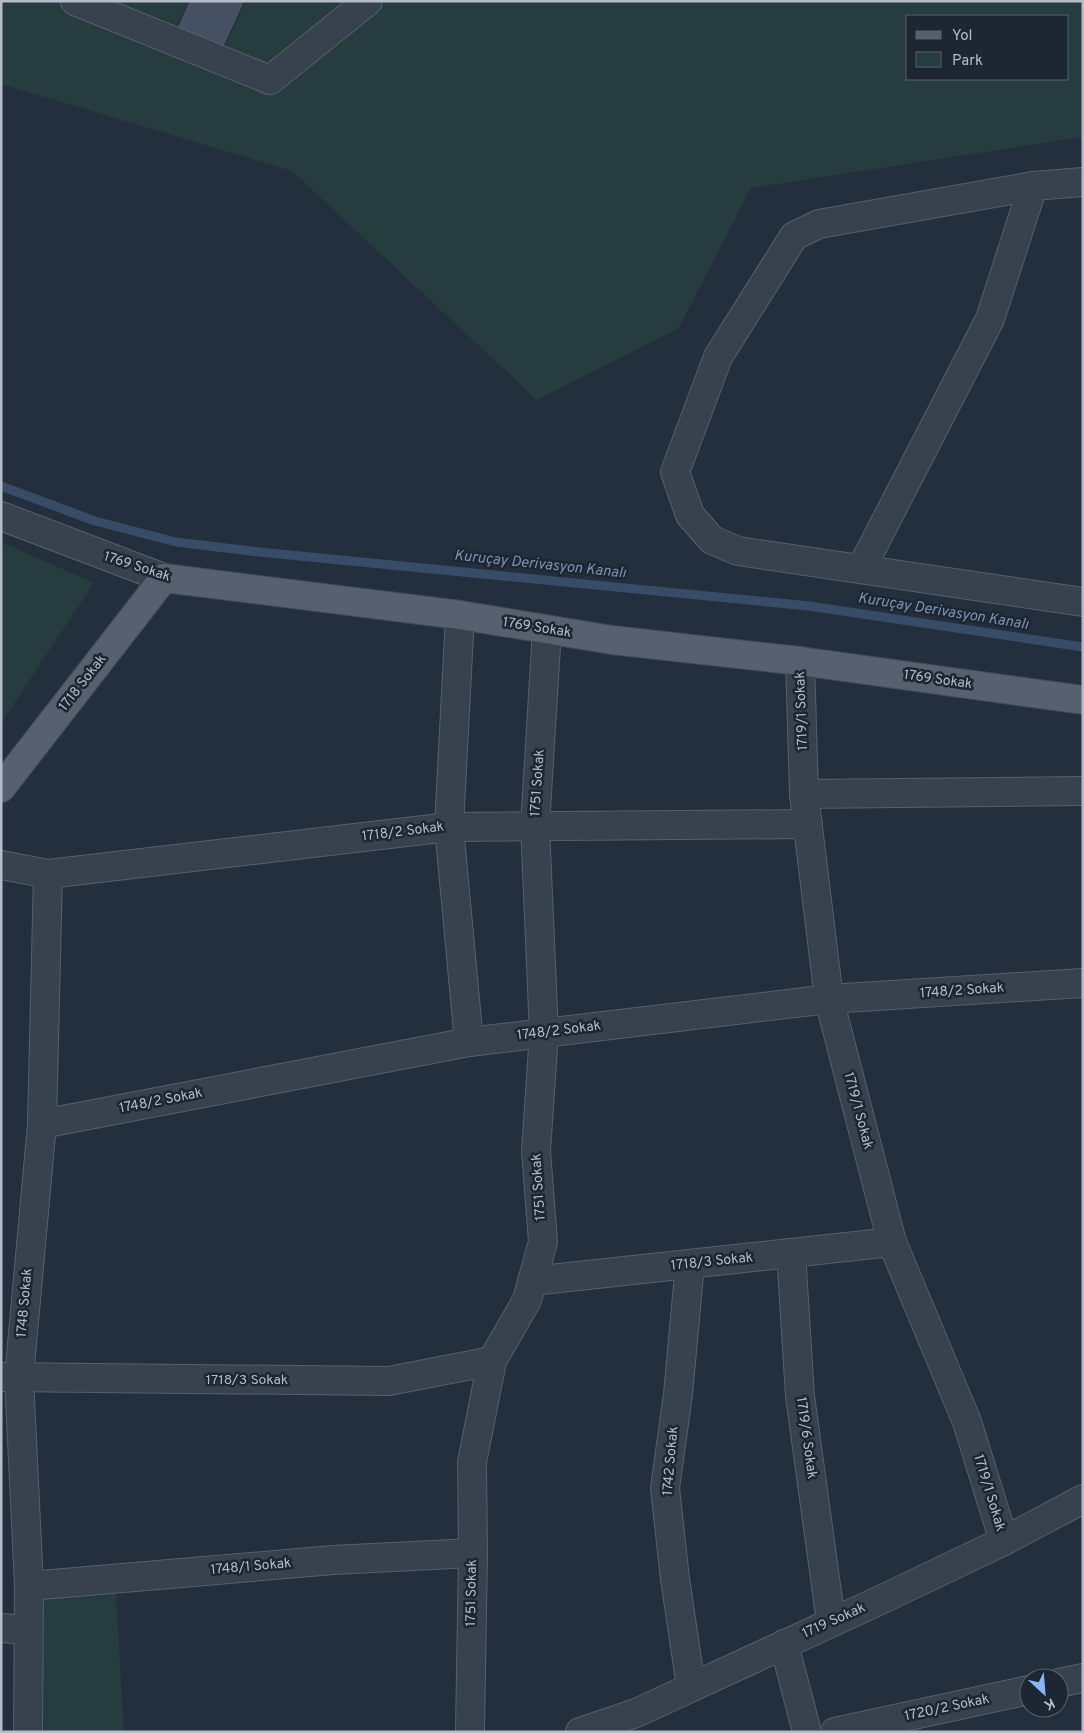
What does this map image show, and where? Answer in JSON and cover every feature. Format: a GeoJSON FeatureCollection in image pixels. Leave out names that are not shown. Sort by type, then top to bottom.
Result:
{"type":"FeatureCollection","features":[{"type":"Feature","properties":{"kind":"main road","name":"1769 Sokak"},"geometry":{"type":"LineString","coordinates":[[164,578],[460,615],[612,640],[800,661],[1083,700]]}},
{"type":"Feature","properties":{"kind":"main road","name":"1718 Sokak"},"geometry":{"type":"LineString","coordinates":[[1,788],[164,578]]}},
{"type":"Feature","properties":{"kind":"street"},"geometry":{"type":"LineString","coordinates":[[75,1],[270,80],[368,1]]}},
{"type":"Feature","properties":{"kind":"street"},"geometry":{"type":"LineString","coordinates":[[1079,595],[861,569],[738,551],[712,540],[690,515],[675,472],[718,357],[794,236],[819,224],[1033,186],[1083,182]]}},
{"type":"Feature","properties":{"kind":"street"},"geometry":{"type":"LineString","coordinates":[[861,569],[990,319],[1033,186]]}},
{"type":"Feature","properties":{"kind":"street","name":"1769 Sokak"},"geometry":{"type":"LineString","coordinates":[[1,516],[164,578]]}},
{"type":"Feature","properties":{"kind":"street"},"geometry":{"type":"LineString","coordinates":[[460,615],[448,827],[469,1042]]}},
{"type":"Feature","properties":{"kind":"street","name":"1751 Sokak"},"geometry":{"type":"LineString","coordinates":[[470,1732],[473,1553],[472,1462],[492,1360],[527,1300],[543,1242],[536,1150],[544,1033],[535,826],[548,630]]}},
{"type":"Feature","properties":{"kind":"street","name":"1719/1 Sokak"},"geometry":{"type":"LineString","coordinates":[[800,661],[804,794],[829,999],[892,1242],[967,1422],[1004,1541]]}},
{"type":"Feature","properties":{"kind":"street"},"geometry":{"type":"LineString","coordinates":[[804,794],[1083,790]]}},
{"type":"Feature","properties":{"kind":"street","name":"1718/2 Sokak"},"geometry":{"type":"LineString","coordinates":[[1,865],[48,874],[448,827],[808,824]]}},
{"type":"Feature","properties":{"kind":"street","name":"1748 Sokak"},"geometry":{"type":"LineString","coordinates":[[28,1732],[14,1629],[29,1586],[12,1452],[10,1377],[42,1124],[48,874]]}},
{"type":"Feature","properties":{"kind":"street","name":"1748/2 Sokak"},"geometry":{"type":"LineString","coordinates":[[42,1124],[469,1042],[829,999],[1083,982]]}},
{"type":"Feature","properties":{"kind":"street","name":"1718/3 Sokak"},"geometry":{"type":"LineString","coordinates":[[532,1281],[892,1242]]}},
{"type":"Feature","properties":{"kind":"street","name":"1719/6 Sokak"},"geometry":{"type":"LineString","coordinates":[[791,1253],[800,1396],[831,1622]]}},
{"type":"Feature","properties":{"kind":"street","name":"1742 Sokak"},"geometry":{"type":"LineString","coordinates":[[690,1264],[678,1394],[665,1488],[674,1580],[692,1687]]}},
{"type":"Feature","properties":{"kind":"street","name":"1718/3 Sokak"},"geometry":{"type":"LineString","coordinates":[[10,1377],[389,1380],[492,1360]]}},
{"type":"Feature","properties":{"kind":"street","name":"1719 Sokak"},"geometry":{"type":"LineString","coordinates":[[580,1732],[638,1722],[692,1687],[1004,1541],[1083,1499]]}},
{"type":"Feature","properties":{"kind":"street","name":"1748/1 Sokak"},"geometry":{"type":"LineString","coordinates":[[29,1586],[333,1560],[473,1553]]}},
{"type":"Feature","properties":{"kind":"street"},"geometry":{"type":"LineString","coordinates":[[784,1644],[806,1732]]}},
{"type":"Feature","properties":{"kind":"street"},"geometry":{"type":"LineString","coordinates":[[1069,1681],[1083,1678]]}},
{"type":"Feature","properties":{"kind":"street","name":"1720/2 Sokak"},"geometry":{"type":"LineString","coordinates":[[835,1732],[1019,1692]]}},
{"type":"Feature","properties":{"kind":"green space"},"geometry":{"type":"Polygon","coordinates":[[[1,1],[1083,1],[1083,137],[751,188],[679,328],[537,400],[292,171],[1,84],[1,1]]]}},
{"type":"Feature","properties":{"kind":"green space"},"geometry":{"type":"Polygon","coordinates":[[[1,542],[94,583],[1,723],[1,542]]]}},
{"type":"Feature","properties":{"kind":"green space"},"geometry":{"type":"Polygon","coordinates":[[[115,1578],[124,1732],[40,1732],[40,1596],[115,1578]]]}},
{"type":"Feature","properties":{"kind":"building"},"geometry":{"type":"Polygon","coordinates":[[[189,1],[245,1],[223,49],[177,28],[189,1]]]}},
{"type":"Feature","properties":{"kind":"waterway","name":"Kuruçay Derivasyon Kanalı"},"geometry":{"type":"LineString","coordinates":[[1,486],[95,521],[176,542],[259,552],[809,606],[1083,647]]}}]}
